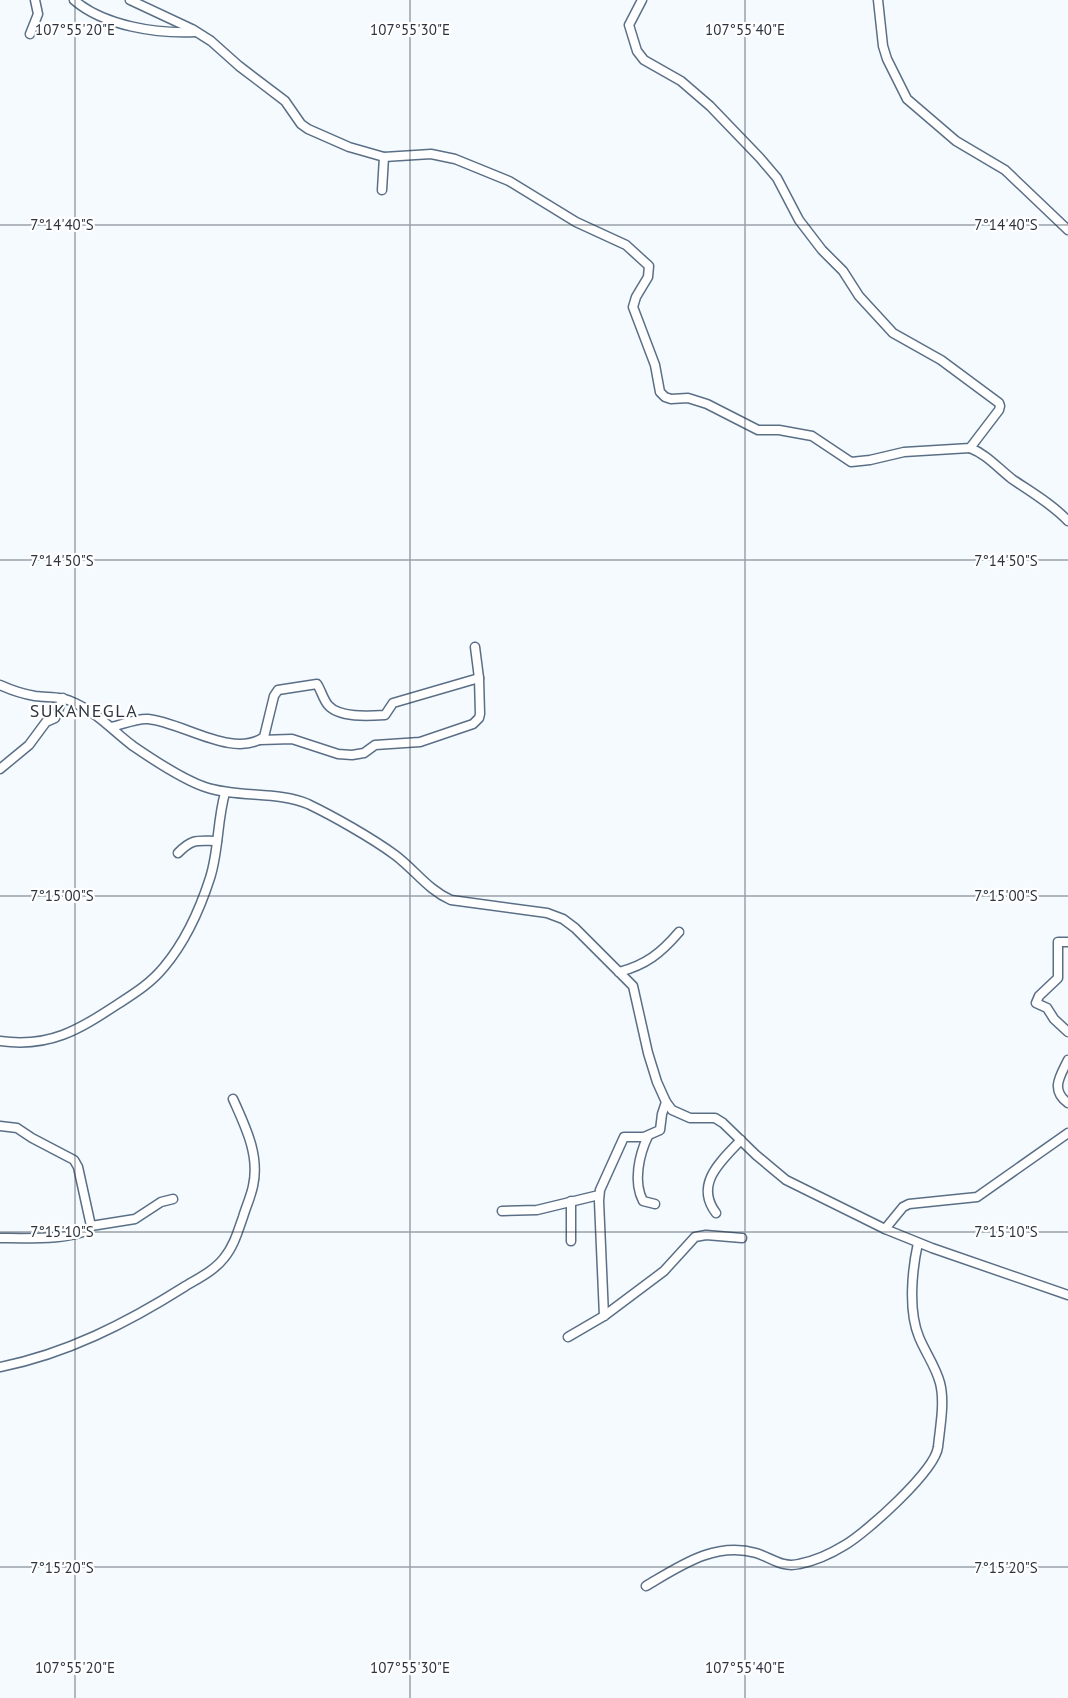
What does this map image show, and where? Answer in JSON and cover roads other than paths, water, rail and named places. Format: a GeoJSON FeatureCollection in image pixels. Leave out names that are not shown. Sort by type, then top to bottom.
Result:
{"type":"FeatureCollection","features":[{"type":"Feature","properties":{"kind":"street"},"geometry":{"type":"LineString","coordinates":[[30,34],[38,14],[35,0]]}},
{"type":"Feature","properties":{"kind":"street"},"geometry":{"type":"LineString","coordinates":[[74,0],[93,13],[133,27],[167,33],[199,32]]}},
{"type":"Feature","properties":{"kind":"street"},"geometry":{"type":"LineString","coordinates":[[130,0],[199,32],[239,66],[285,100],[301,124],[349,147],[384,157],[431,154],[455,159],[508,181],[576,222],[626,245],[648,263],[650,274],[636,297],[633,307],[655,365],[660,392],[665,397],[688,398],[707,404],[758,430],[779,430],[812,436],[852,462],[904,452],[970,448],[980,452],[1054,508],[1068,522]]}},
{"type":"Feature","properties":{"kind":"street"},"geometry":{"type":"LineString","coordinates":[[642,0],[629,25],[638,51],[644,60],[681,81],[710,106],[760,158],[777,178],[799,220],[893,333],[941,360],[999,403],[999,410],[970,448]]}},
{"type":"Feature","properties":{"kind":"street"},"geometry":{"type":"LineString","coordinates":[[878,0],[883,46],[907,99],[956,141],[1005,170],[1068,230]]}},
{"type":"Feature","properties":{"kind":"street"},"geometry":{"type":"LineString","coordinates":[[382,190],[384,157]]}},
{"type":"Feature","properties":{"kind":"street"},"geometry":{"type":"LineString","coordinates":[[112,727],[147,719],[228,742],[246,743],[259,740],[292,739],[344,755],[364,753],[375,745],[420,742],[477,721],[480,714],[475,647]]}},
{"type":"Feature","properties":{"kind":"street"},"geometry":{"type":"LineString","coordinates":[[259,740],[264,737],[274,696],[278,690],[317,684],[326,703],[333,710],[345,713],[384,715],[393,703],[479,678]]}},
{"type":"Feature","properties":{"kind":"street"},"geometry":{"type":"LineString","coordinates":[[0,685],[16,692],[63,698],[75,703],[112,727],[133,746],[202,787],[225,793],[306,803],[392,853],[425,885],[451,900],[528,909],[563,919],[575,928],[635,990],[648,1053],[666,1102],[672,1110],[690,1118],[715,1118],[786,1180],[885,1229],[918,1243],[1068,1294]]}},
{"type":"Feature","properties":{"kind":"street"},"geometry":{"type":"LineString","coordinates":[[0,769],[29,745],[46,722],[55,718],[63,698]]}},
{"type":"Feature","properties":{"kind":"street"},"geometry":{"type":"LineString","coordinates":[[0,1041],[19,1044],[66,1035],[83,1027],[148,985],[172,957],[192,922],[210,879],[225,793]]}},
{"type":"Feature","properties":{"kind":"street"},"geometry":{"type":"LineString","coordinates":[[178,853],[195,841],[217,841]]}},
{"type":"Feature","properties":{"kind":"street"},"geometry":{"type":"LineString","coordinates":[[619,972],[639,966],[659,954],[679,932]]}},
{"type":"Feature","properties":{"kind":"street"},"geometry":{"type":"LineString","coordinates":[[1068,942],[1058,942],[1058,978],[1039,996],[1036,1003],[1047,1008],[1054,1019],[1068,1032]]}},
{"type":"Feature","properties":{"kind":"street"},"geometry":{"type":"LineString","coordinates":[[1068,1060],[1060,1077],[1058,1088],[1060,1098],[1068,1104]]}},
{"type":"Feature","properties":{"kind":"street"},"geometry":{"type":"LineString","coordinates":[[0,1367],[25,1362],[111,1329],[160,1302],[213,1269],[223,1260],[238,1231],[253,1185],[255,1163],[252,1147],[233,1099]]}},
{"type":"Feature","properties":{"kind":"street"},"geometry":{"type":"LineString","coordinates":[[604,1316],[599,1195],[624,1137],[648,1136],[660,1130],[666,1102]]}},
{"type":"Feature","properties":{"kind":"street"},"geometry":{"type":"LineString","coordinates":[[0,1126],[17,1128],[74,1160],[78,1167],[91,1226]]}},
{"type":"Feature","properties":{"kind":"street"},"geometry":{"type":"LineString","coordinates":[[885,1229],[903,1207],[909,1204],[977,1197],[1068,1133]]}},
{"type":"Feature","properties":{"kind":"street"},"geometry":{"type":"LineString","coordinates":[[648,1136],[641,1152],[638,1186],[643,1201],[655,1204]]}},
{"type":"Feature","properties":{"kind":"street"},"geometry":{"type":"LineString","coordinates":[[716,1213],[707,1198],[710,1178],[721,1161],[741,1140]]}},
{"type":"Feature","properties":{"kind":"street"},"geometry":{"type":"LineString","coordinates":[[502,1211],[537,1210],[599,1195]]}},
{"type":"Feature","properties":{"kind":"street"},"geometry":{"type":"LineString","coordinates":[[0,1238],[51,1237],[86,1232],[91,1226],[135,1219],[161,1202],[173,1199]]}},
{"type":"Feature","properties":{"kind":"street"},"geometry":{"type":"LineString","coordinates":[[571,1202],[571,1241]]}},
{"type":"Feature","properties":{"kind":"street"},"geometry":{"type":"LineString","coordinates":[[568,1337],[604,1316],[671,1265],[695,1237],[706,1235],[742,1238]]}},
{"type":"Feature","properties":{"kind":"street"},"geometry":{"type":"LineString","coordinates":[[646,1586],[689,1561],[722,1550],[756,1553],[786,1566],[816,1559],[851,1541],[909,1490],[932,1462],[938,1448],[942,1398],[939,1381],[919,1337],[915,1320],[913,1273],[918,1243]]}},
{"type":"Feature","properties":{"kind":"district","name":"SUKANEGLA"},"geometry":{"type":"Point","coordinates":[84,711]}}]}
